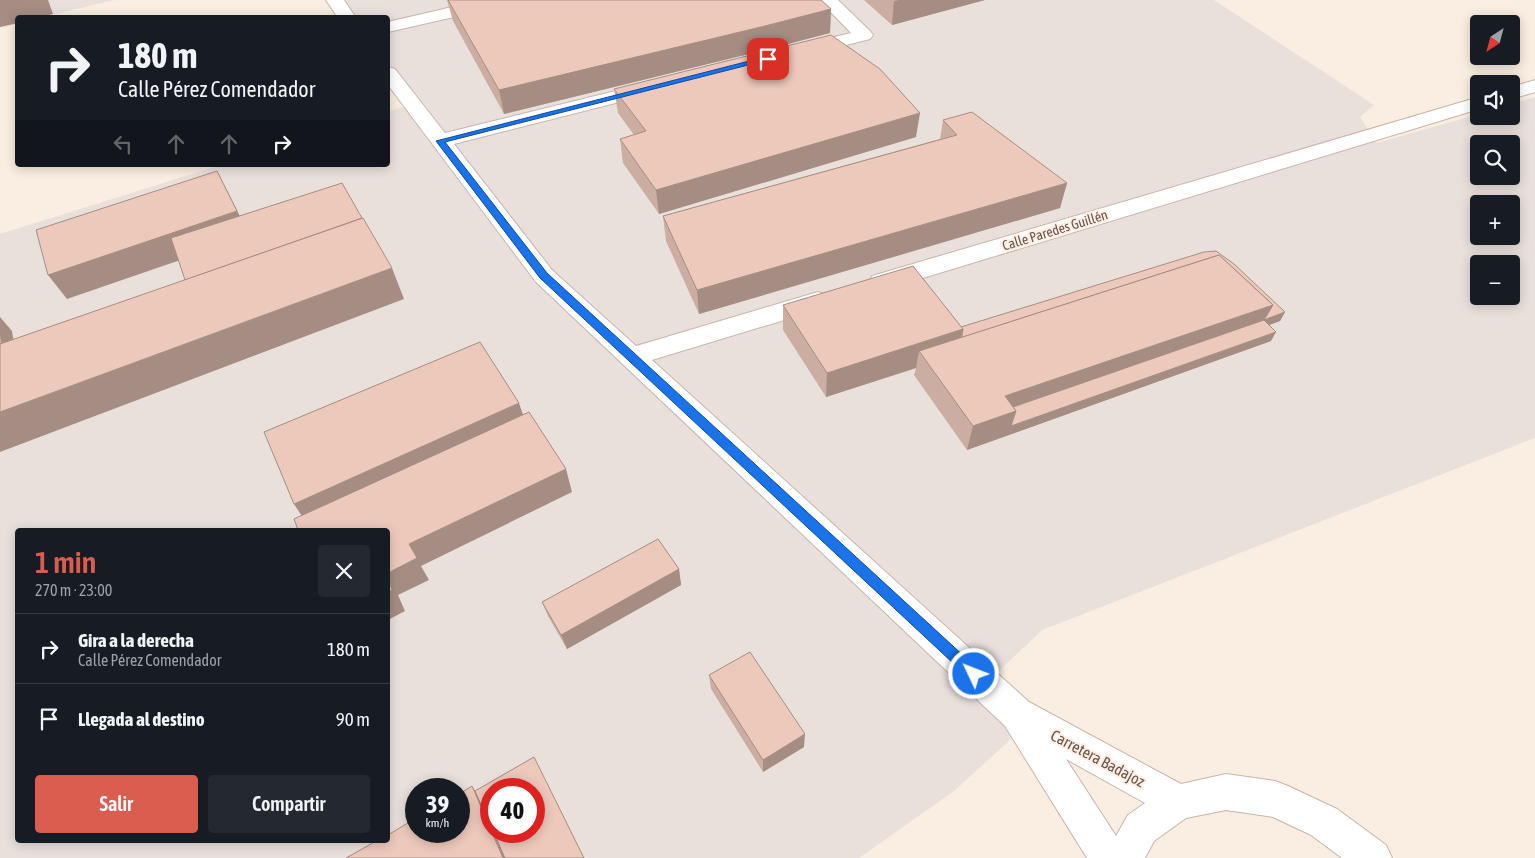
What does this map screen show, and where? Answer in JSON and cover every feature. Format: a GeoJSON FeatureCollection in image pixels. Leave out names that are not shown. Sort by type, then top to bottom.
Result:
{"type":"FeatureCollection","features":[{"type":"Feature","properties":{"kind":"street"},"geometry":{"type":"LineString","coordinates":[[335,0],[345,15]]}},
{"type":"Feature","properties":{"kind":"street"},"geometry":{"type":"LineString","coordinates":[[390,28],[506,0]]}},
{"type":"Feature","properties":{"kind":"street"},"geometry":{"type":"LineString","coordinates":[[787,54],[864,35],[828,0]]}},
{"type":"Feature","properties":{"kind":"street","name":"Carretera Badajoz"},"geometry":{"type":"LineString","coordinates":[[390,76],[544,276],[1018,714],[1179,802]]}},
{"type":"Feature","properties":{"kind":"street"},"geometry":{"type":"LineString","coordinates":[[440,141],[671,83]]}},
{"type":"Feature","properties":{"kind":"street"},"geometry":{"type":"LineString","coordinates":[[1520,90],[1535,86]]}},
{"type":"Feature","properties":{"kind":"street","name":"Calle Paredes Guillén"},"geometry":{"type":"LineString","coordinates":[[631,357],[1470,106]]}},
{"type":"Feature","properties":{"kind":"street","name":"Carretera Badajoz"},"geometry":{"type":"LineString","coordinates":[[1018,714],[1108,858]]}},
{"type":"Feature","properties":{"kind":"street"},"geometry":{"type":"LineString","coordinates":[[1124,858],[1141,828],[1179,802],[1226,792],[1275,800],[1324,822],[1372,858]]}},
{"type":"Feature","properties":{"kind":"shaded area"},"geometry":{"type":"Polygon","coordinates":[[[0,0],[114,0],[51,15],[15,15],[15,24],[0,28],[0,0]]]}},
{"type":"Feature","properties":{"kind":"shaded area"},"geometry":{"type":"Polygon","coordinates":[[[334,0],[1214,0],[1374,105],[1360,117],[1377,143],[1470,117],[1470,125],[1520,125],[1520,101],[1535,97],[1535,438],[1042,630],[979,690],[1021,730],[954,791],[859,858],[0,858],[0,234],[215,167],[390,167],[390,111],[411,104],[390,76],[390,15],[345,15],[334,0]]]}},
{"type":"Feature","properties":{"kind":"building"},"geometry":{"type":"Polygon","coordinates":[[[448,0],[821,0],[831,9],[499,90],[448,0]]]}},
{"type":"Feature","properties":{"kind":"building"},"geometry":{"type":"Polygon","coordinates":[[[831,35],[880,69],[920,113],[656,190],[620,139],[646,131],[614,89],[831,35]]]}},
{"type":"Feature","properties":{"kind":"building"},"geometry":{"type":"Polygon","coordinates":[[[972,112],[1067,183],[697,290],[663,216],[957,135],[943,120],[972,112]]]}},
{"type":"Feature","properties":{"kind":"building"},"geometry":{"type":"Polygon","coordinates":[[[217,171],[237,211],[48,275],[36,230],[217,171]]]}},
{"type":"Feature","properties":{"kind":"building"},"geometry":{"type":"Polygon","coordinates":[[[342,183],[362,218],[185,280],[171,238],[342,183]]]}},
{"type":"Feature","properties":{"kind":"building"},"geometry":{"type":"Polygon","coordinates":[[[363,218],[392,268],[0,412],[0,344],[363,218]]]}},
{"type":"Feature","properties":{"kind":"building"},"geometry":{"type":"Polygon","coordinates":[[[1216,251],[1234,264],[1285,312],[1264,320],[1273,305],[1219,255],[963,337],[962,335],[963,329],[961,327],[1204,252],[1216,251]]]}},
{"type":"Feature","properties":{"kind":"building"},"geometry":{"type":"Polygon","coordinates":[[[1219,255],[1273,305],[1005,396],[1016,411],[973,426],[919,351],[1219,255]]]}},
{"type":"Feature","properties":{"kind":"building"},"geometry":{"type":"Polygon","coordinates":[[[913,266],[963,329],[827,373],[783,305],[913,266]]]}},
{"type":"Feature","properties":{"kind":"building"},"geometry":{"type":"Polygon","coordinates":[[[1264,320],[1276,332],[1011,426],[1016,411],[1013,407],[1264,320]]]}},
{"type":"Feature","properties":{"kind":"building"},"geometry":{"type":"Polygon","coordinates":[[[480,342],[519,403],[294,504],[264,432],[480,342]]]}},
{"type":"Feature","properties":{"kind":"building"},"geometry":{"type":"Polygon","coordinates":[[[529,412],[566,469],[409,544],[417,558],[390,572],[390,528],[297,528],[294,519],[529,412]]]}},
{"type":"Feature","properties":{"kind":"building"},"geometry":{"type":"Polygon","coordinates":[[[658,539],[679,569],[561,635],[542,602],[658,539]]]}},
{"type":"Feature","properties":{"kind":"building"},"geometry":{"type":"Polygon","coordinates":[[[750,652],[805,734],[763,760],[709,675],[750,652]]]}},
{"type":"Feature","properties":{"kind":"building"},"geometry":{"type":"Polygon","coordinates":[[[534,757],[544,778],[498,778],[534,757]]]}},
{"type":"Feature","properties":{"kind":"building"},"geometry":{"type":"Polygon","coordinates":[[[545,779],[584,858],[505,858],[498,843],[545,843],[545,779]]]}},
{"type":"Feature","properties":{"kind":"building"},"geometry":{"type":"Polygon","coordinates":[[[472,786],[480,805],[480,843],[497,843],[503,858],[346,858],[373,843],[390,843],[390,834],[405,825],[405,843],[470,843],[470,787],[472,786]]]}},
{"type":"Feature","properties":{"kind":"building"},"geometry":{"type":"Polygon","coordinates":[[[480,788],[480,803],[475,791],[480,788]]]}},
{"type":"Feature","properties":{"kind":"route"},"geometry":{"type":"LineString","coordinates":[[768,59],[440,141],[544,276],[974,674]]}}]}
